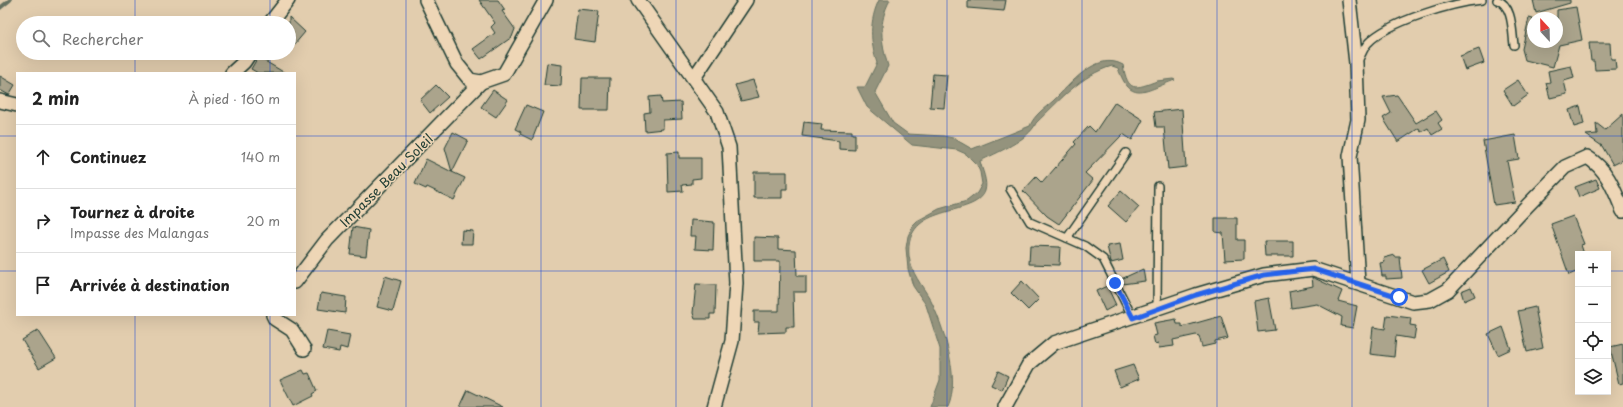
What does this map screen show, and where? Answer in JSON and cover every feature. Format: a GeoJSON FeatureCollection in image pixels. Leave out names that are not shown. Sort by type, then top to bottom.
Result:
{"type":"FeatureCollection","features":[{"type":"Feature","properties":{"kind":"street"},"geometry":{"type":"LineString","coordinates":[[275,16],[288,0]]}},
{"type":"Feature","properties":{"kind":"street"},"geometry":{"type":"LineString","coordinates":[[426,0],[457,64],[470,80],[481,82],[504,74],[546,0]]}},
{"type":"Feature","properties":{"kind":"street"},"geometry":{"type":"LineString","coordinates":[[638,0],[717,112],[729,147],[736,283],[732,341],[714,407]]}},
{"type":"Feature","properties":{"kind":"street"},"geometry":{"type":"LineString","coordinates":[[694,78],[746,0]]}},
{"type":"Feature","properties":{"kind":"street"},"geometry":{"type":"LineString","coordinates":[[1349,0],[1356,63],[1358,120],[1350,156],[1358,283]]}},
{"type":"Feature","properties":{"kind":"street"},"geometry":{"type":"LineString","coordinates":[[233,72],[245,60]]}},
{"type":"Feature","properties":{"kind":"street","name":"Impasse Beau Soleil"},"geometry":{"type":"LineString","coordinates":[[296,281],[327,240],[481,82]]}},
{"type":"Feature","properties":{"kind":"street"},"geometry":{"type":"LineString","coordinates":[[0,101],[16,106]]}},
{"type":"Feature","properties":{"kind":"street"},"geometry":{"type":"LineString","coordinates":[[1005,407],[1029,364],[1054,343],[1133,318],[1196,295],[1264,275],[1313,269],[1413,302],[1430,300],[1448,290],[1565,167],[1586,157],[1597,163],[1611,181],[1623,211]]}},
{"type":"Feature","properties":{"kind":"street"},"geometry":{"type":"LineString","coordinates":[[274,316],[275,319],[292,330],[304,349]]}},
{"type":"Feature","properties":{"kind":"lane"},"geometry":{"type":"LineString","coordinates":[[1356,63],[1368,43],[1390,26],[1464,2],[1482,0]]}},
{"type":"Feature","properties":{"kind":"lane"},"geometry":{"type":"LineString","coordinates":[[1497,0],[1505,4],[1508,12],[1514,45]]}},
{"type":"Feature","properties":{"kind":"lane"},"geometry":{"type":"LineString","coordinates":[[1067,238],[1126,153]]}},
{"type":"Feature","properties":{"kind":"lane"},"geometry":{"type":"LineString","coordinates":[[1157,309],[1158,186]]}},
{"type":"Feature","properties":{"kind":"lane"},"geometry":{"type":"LineString","coordinates":[[1010,189],[1030,222],[1085,246],[1103,259],[1133,318]]}},
{"type":"Feature","properties":{"kind":"shaded area"},"geometry":{"type":"Polygon","coordinates":[[[879,0],[890,0],[886,8],[882,24],[882,41],[888,66],[875,92],[893,123],[908,134],[953,138],[972,149],[1030,126],[1037,115],[1084,71],[1103,62],[1113,62],[1123,65],[1127,80],[1130,84],[1138,87],[1159,81],[1175,80],[1148,91],[1140,92],[1134,91],[1128,87],[1118,68],[1112,66],[1090,76],[1080,82],[1062,98],[1036,123],[1027,135],[1003,150],[980,161],[986,187],[979,200],[941,213],[928,219],[917,227],[910,239],[910,262],[917,279],[935,310],[949,352],[952,382],[948,407],[930,407],[940,380],[940,349],[926,305],[913,286],[908,269],[906,248],[908,236],[913,225],[917,221],[939,209],[967,201],[977,193],[982,184],[980,172],[977,165],[966,154],[957,150],[912,145],[867,107],[857,87],[865,87],[877,63],[873,47],[872,24],[873,16],[879,0]]]}},
{"type":"Feature","properties":{"kind":"building"},"geometry":{"type":"Polygon","coordinates":[[[479,0],[498,0],[505,10],[502,11],[515,29],[512,37],[481,59],[473,49],[495,33],[491,27],[495,23],[479,0]]]}},
{"type":"Feature","properties":{"kind":"building"},"geometry":{"type":"Polygon","coordinates":[[[968,0],[1006,0],[1004,11],[968,8],[968,0]]]}},
{"type":"Feature","properties":{"kind":"building"},"geometry":{"type":"Polygon","coordinates":[[[1533,0],[1570,0],[1570,3],[1536,12],[1533,0]]]}},
{"type":"Feature","properties":{"kind":"building"},"geometry":{"type":"Polygon","coordinates":[[[1576,7],[1582,40],[1563,44],[1563,12],[1557,12],[1557,10],[1576,7]]]}},
{"type":"Feature","properties":{"kind":"building"},"geometry":{"type":"Polygon","coordinates":[[[578,9],[599,11],[595,42],[574,39],[578,9]]]}},
{"type":"Feature","properties":{"kind":"building"},"geometry":{"type":"Polygon","coordinates":[[[296,24],[305,32],[296,43],[296,24]]]}},
{"type":"Feature","properties":{"kind":"building"},"geometry":{"type":"Polygon","coordinates":[[[1527,27],[1527,48],[1558,48],[1553,67],[1525,60],[1522,49],[1527,27]]]}},
{"type":"Feature","properties":{"kind":"building"},"geometry":{"type":"Polygon","coordinates":[[[1589,43],[1610,43],[1611,59],[1615,59],[1616,69],[1595,70],[1594,61],[1591,61],[1589,43]]]}},
{"type":"Feature","properties":{"kind":"building"},"geometry":{"type":"Polygon","coordinates":[[[1479,49],[1484,63],[1465,70],[1460,56],[1479,49]]]}},
{"type":"Feature","properties":{"kind":"building"},"geometry":{"type":"Polygon","coordinates":[[[256,60],[263,60],[283,72],[256,72],[251,69],[256,60]]]}},
{"type":"Feature","properties":{"kind":"building"},"geometry":{"type":"Polygon","coordinates":[[[547,63],[562,65],[561,86],[544,85],[547,63]]]}},
{"type":"Feature","properties":{"kind":"building"},"geometry":{"type":"Polygon","coordinates":[[[1571,66],[1574,78],[1564,81],[1567,94],[1550,98],[1546,83],[1550,82],[1548,71],[1571,66]]]}},
{"type":"Feature","properties":{"kind":"building"},"geometry":{"type":"Polygon","coordinates":[[[933,74],[947,75],[944,108],[930,107],[933,74]]]}},
{"type":"Feature","properties":{"kind":"building"},"geometry":{"type":"Polygon","coordinates":[[[0,76],[15,85],[9,95],[0,90],[0,76]]]}},
{"type":"Feature","properties":{"kind":"building"},"geometry":{"type":"Polygon","coordinates":[[[582,78],[610,78],[609,110],[581,110],[582,78]]]}},
{"type":"Feature","properties":{"kind":"building"},"geometry":{"type":"Polygon","coordinates":[[[753,80],[759,97],[741,101],[735,85],[753,80]]]}},
{"type":"Feature","properties":{"kind":"building"},"geometry":{"type":"Polygon","coordinates":[[[1518,80],[1528,95],[1513,106],[1503,90],[1518,80]]]}},
{"type":"Feature","properties":{"kind":"building"},"geometry":{"type":"Polygon","coordinates":[[[436,85],[448,97],[430,113],[420,100],[436,85]]]}},
{"type":"Feature","properties":{"kind":"building"},"geometry":{"type":"Polygon","coordinates":[[[493,90],[508,100],[496,117],[481,107],[493,90]]]}},
{"type":"Feature","properties":{"kind":"building"},"geometry":{"type":"Polygon","coordinates":[[[1397,95],[1416,123],[1436,111],[1442,120],[1438,123],[1442,129],[1432,135],[1428,128],[1421,132],[1419,128],[1398,142],[1383,118],[1391,113],[1383,97],[1397,95]]]}},
{"type":"Feature","properties":{"kind":"building"},"geometry":{"type":"Polygon","coordinates":[[[661,96],[662,103],[681,102],[682,119],[663,120],[663,129],[645,131],[644,113],[650,112],[649,97],[661,96]]]}},
{"type":"Feature","properties":{"kind":"building"},"geometry":{"type":"Polygon","coordinates":[[[1115,102],[1143,120],[1132,140],[1123,134],[1085,173],[1093,180],[1059,224],[1047,216],[1023,191],[1036,177],[1042,183],[1076,144],[1074,142],[1089,126],[1095,132],[1115,102]]]}},
{"type":"Feature","properties":{"kind":"building"},"geometry":{"type":"Polygon","coordinates":[[[526,105],[543,112],[532,140],[520,134],[521,132],[515,129],[526,105]]]}},
{"type":"Feature","properties":{"kind":"building"},"geometry":{"type":"Polygon","coordinates":[[[1580,106],[1584,124],[1574,127],[1569,110],[1580,106]]]}},
{"type":"Feature","properties":{"kind":"building"},"geometry":{"type":"Polygon","coordinates":[[[1182,109],[1186,167],[1168,169],[1164,127],[1156,127],[1154,112],[1182,109]]]}},
{"type":"Feature","properties":{"kind":"building"},"geometry":{"type":"Polygon","coordinates":[[[1623,114],[1623,160],[1613,165],[1602,146],[1586,135],[1597,134],[1596,123],[1605,130],[1623,114]]]}},
{"type":"Feature","properties":{"kind":"building"},"geometry":{"type":"Polygon","coordinates":[[[804,122],[822,124],[821,130],[852,131],[852,134],[855,134],[855,150],[839,149],[839,141],[802,136],[804,122]]]}},
{"type":"Feature","properties":{"kind":"building"},"geometry":{"type":"Polygon","coordinates":[[[453,132],[468,140],[452,172],[445,148],[453,132]]]}},
{"type":"Feature","properties":{"kind":"building"},"geometry":{"type":"Polygon","coordinates":[[[1515,135],[1519,159],[1507,161],[1515,202],[1494,205],[1483,141],[1515,135]]]}},
{"type":"Feature","properties":{"kind":"building"},"geometry":{"type":"Polygon","coordinates":[[[679,152],[679,158],[701,158],[701,178],[692,179],[692,184],[682,185],[683,191],[668,192],[667,153],[679,152]]]}},
{"type":"Feature","properties":{"kind":"building"},"geometry":{"type":"Polygon","coordinates":[[[426,159],[465,178],[454,200],[427,187],[426,189],[415,184],[426,159]]]}},
{"type":"Feature","properties":{"kind":"building"},"geometry":{"type":"Polygon","coordinates":[[[754,172],[787,172],[787,189],[782,189],[782,198],[754,198],[754,172]]]}},
{"type":"Feature","properties":{"kind":"building"},"geometry":{"type":"Polygon","coordinates":[[[1596,179],[1600,188],[1579,197],[1575,187],[1596,179]]]}},
{"type":"Feature","properties":{"kind":"building"},"geometry":{"type":"Polygon","coordinates":[[[1121,191],[1139,207],[1126,222],[1108,206],[1121,191]]]}},
{"type":"Feature","properties":{"kind":"building"},"geometry":{"type":"Polygon","coordinates":[[[1573,216],[1584,244],[1581,245],[1583,251],[1575,251],[1575,272],[1569,275],[1551,224],[1573,216]]]}},
{"type":"Feature","properties":{"kind":"building"},"geometry":{"type":"Polygon","coordinates":[[[1215,218],[1237,218],[1237,240],[1244,240],[1244,259],[1225,260],[1223,233],[1215,232],[1215,218]]]}},
{"type":"Feature","properties":{"kind":"building"},"geometry":{"type":"Polygon","coordinates":[[[691,220],[714,222],[713,250],[695,249],[696,236],[690,236],[691,220]]]}},
{"type":"Feature","properties":{"kind":"building"},"geometry":{"type":"Polygon","coordinates":[[[353,227],[369,230],[366,256],[350,254],[353,227]]]}},
{"type":"Feature","properties":{"kind":"building"},"geometry":{"type":"Polygon","coordinates":[[[462,230],[473,231],[472,244],[461,244],[462,230]]]}},
{"type":"Feature","properties":{"kind":"building"},"geometry":{"type":"Polygon","coordinates":[[[754,237],[778,238],[778,249],[796,250],[797,276],[806,276],[806,292],[793,292],[794,327],[786,327],[786,332],[758,333],[759,322],[754,322],[754,311],[779,311],[780,261],[754,261],[754,237]]]}},
{"type":"Feature","properties":{"kind":"building"},"geometry":{"type":"Polygon","coordinates":[[[1264,241],[1293,241],[1293,256],[1265,256],[1264,241]]]}},
{"type":"Feature","properties":{"kind":"building"},"geometry":{"type":"Polygon","coordinates":[[[1120,244],[1123,260],[1111,263],[1107,246],[1120,244]]]}},
{"type":"Feature","properties":{"kind":"building"},"geometry":{"type":"Polygon","coordinates":[[[1030,246],[1060,247],[1059,265],[1029,264],[1030,246]]]}},
{"type":"Feature","properties":{"kind":"building"},"geometry":{"type":"Polygon","coordinates":[[[1395,255],[1395,257],[1400,257],[1402,278],[1386,279],[1386,276],[1382,276],[1380,263],[1385,262],[1384,258],[1395,255]]]}},
{"type":"Feature","properties":{"kind":"building"},"geometry":{"type":"Polygon","coordinates":[[[1443,259],[1449,272],[1429,283],[1422,270],[1443,259]]]}},
{"type":"Feature","properties":{"kind":"building"},"geometry":{"type":"Polygon","coordinates":[[[1143,269],[1145,281],[1122,284],[1119,280],[1143,269]]]}},
{"type":"Feature","properties":{"kind":"building"},"geometry":{"type":"Polygon","coordinates":[[[385,276],[401,281],[393,311],[377,307],[385,276]]]}},
{"type":"Feature","properties":{"kind":"building"},"geometry":{"type":"Polygon","coordinates":[[[1312,277],[1342,291],[1338,301],[1357,306],[1353,328],[1341,326],[1342,317],[1317,304],[1291,308],[1289,291],[1313,286],[1312,277]]]}},
{"type":"Feature","properties":{"kind":"building"},"geometry":{"type":"Polygon","coordinates":[[[1022,281],[1039,299],[1028,310],[1011,293],[1022,281]]]}},
{"type":"Feature","properties":{"kind":"building"},"geometry":{"type":"Polygon","coordinates":[[[696,284],[716,285],[715,314],[710,314],[710,319],[695,319],[693,313],[696,284]]]}},
{"type":"Feature","properties":{"kind":"building"},"geometry":{"type":"Polygon","coordinates":[[[1107,286],[1116,305],[1105,311],[1096,291],[1107,286]]]}},
{"type":"Feature","properties":{"kind":"building"},"geometry":{"type":"Polygon","coordinates":[[[1471,287],[1475,296],[1464,301],[1461,291],[1471,287]]]}},
{"type":"Feature","properties":{"kind":"building"},"geometry":{"type":"Polygon","coordinates":[[[321,293],[346,297],[345,313],[318,309],[321,293]]]}},
{"type":"Feature","properties":{"kind":"building"},"geometry":{"type":"Polygon","coordinates":[[[1269,298],[1275,330],[1258,332],[1254,301],[1269,298]]]}},
{"type":"Feature","properties":{"kind":"building"},"geometry":{"type":"Polygon","coordinates":[[[1535,307],[1543,348],[1527,352],[1518,311],[1535,307]]]}},
{"type":"Feature","properties":{"kind":"building"},"geometry":{"type":"Polygon","coordinates":[[[1387,315],[1411,318],[1410,325],[1416,326],[1414,339],[1396,336],[1394,357],[1370,354],[1373,327],[1385,329],[1387,315]]]}},
{"type":"Feature","properties":{"kind":"building"},"geometry":{"type":"Polygon","coordinates":[[[1221,316],[1228,338],[1215,341],[1215,344],[1202,347],[1199,336],[1196,335],[1173,340],[1174,346],[1159,348],[1158,343],[1155,344],[1153,336],[1157,335],[1154,323],[1176,319],[1177,324],[1182,324],[1182,327],[1221,316]]]}},
{"type":"Feature","properties":{"kind":"building"},"geometry":{"type":"Polygon","coordinates":[[[1503,327],[1511,349],[1498,355],[1488,334],[1503,327]]]}},
{"type":"Feature","properties":{"kind":"building"},"geometry":{"type":"Polygon","coordinates":[[[38,330],[56,358],[39,368],[22,340],[38,330]]]}},
{"type":"Feature","properties":{"kind":"building"},"geometry":{"type":"Polygon","coordinates":[[[327,331],[350,335],[347,349],[340,347],[339,352],[323,349],[327,331]]]}},
{"type":"Feature","properties":{"kind":"building"},"geometry":{"type":"Polygon","coordinates":[[[1623,344],[1623,383],[1619,384],[1611,347],[1623,344]]]}},
{"type":"Feature","properties":{"kind":"building"},"geometry":{"type":"Polygon","coordinates":[[[1133,365],[1139,379],[1120,387],[1114,371],[1133,365]]]}},
{"type":"Feature","properties":{"kind":"building"},"geometry":{"type":"Polygon","coordinates":[[[303,370],[305,374],[309,373],[317,391],[312,394],[313,396],[293,406],[280,380],[303,370]]]}},
{"type":"Feature","properties":{"kind":"building"},"geometry":{"type":"Polygon","coordinates":[[[998,371],[1008,376],[1002,390],[991,385],[998,371]]]}},
{"type":"Feature","properties":{"kind":"building"},"geometry":{"type":"Polygon","coordinates":[[[468,390],[503,407],[460,407],[468,390]]]}},
{"type":"Feature","properties":{"kind":"waterway"},"geometry":{"type":"LineString","coordinates":[[0,8],[10,0]]}},
{"type":"Feature","properties":{"kind":"route"},"geometry":{"type":"LineString","coordinates":[[1115,283],[1133,318],[1196,295],[1264,275],[1313,269],[1399,297]]}}]}
